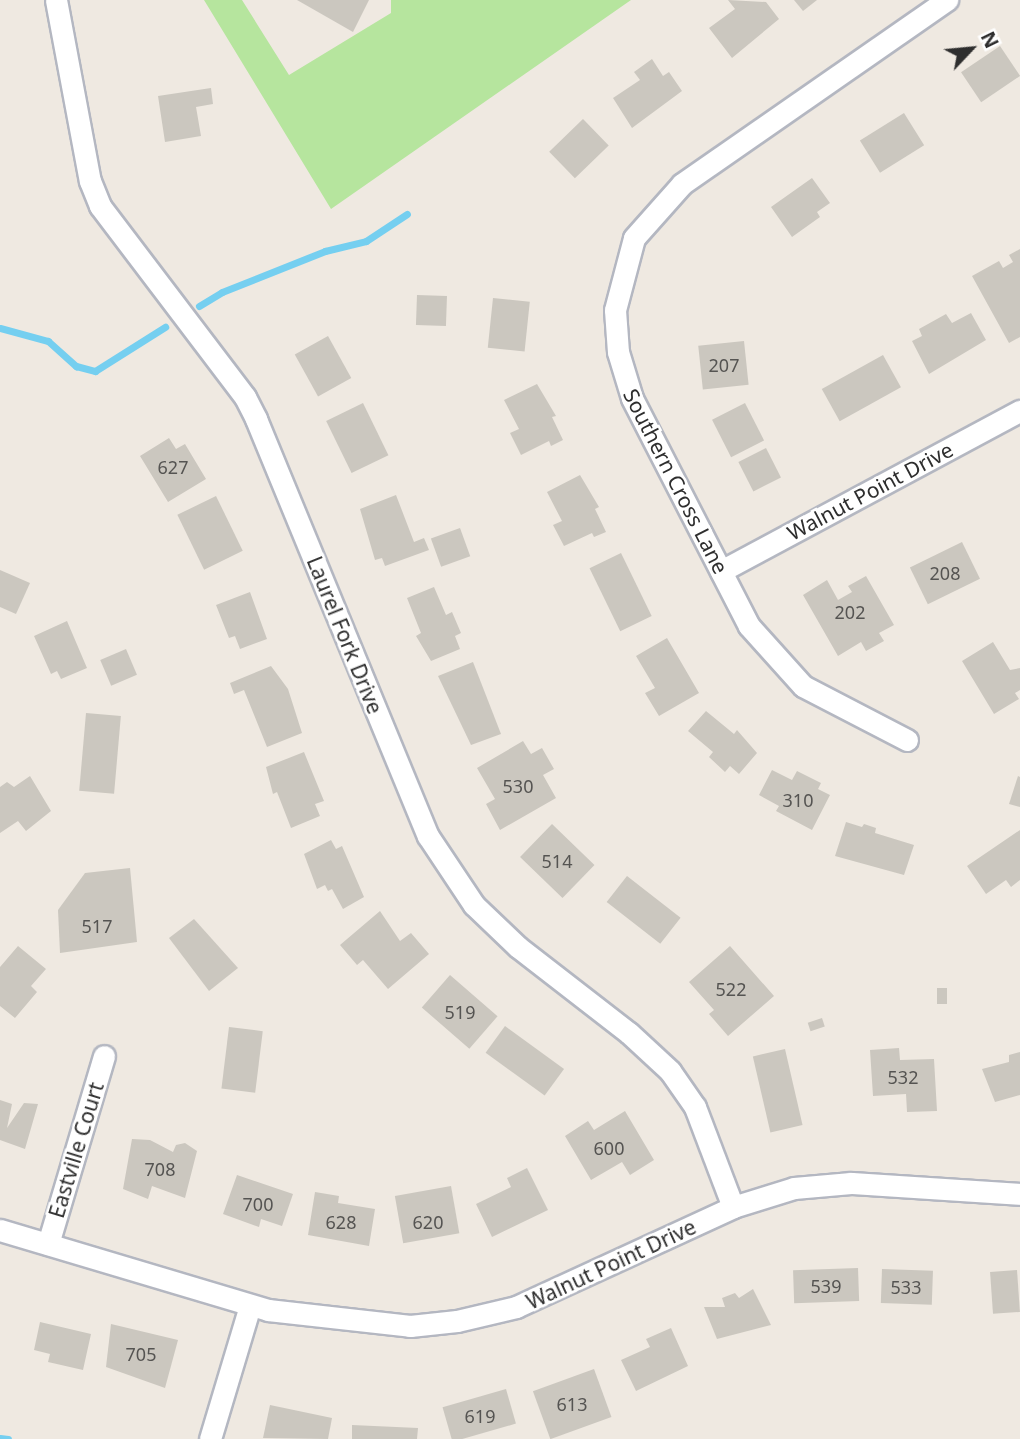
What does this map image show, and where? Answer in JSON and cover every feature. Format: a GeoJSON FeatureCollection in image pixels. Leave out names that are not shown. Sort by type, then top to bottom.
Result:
{"type":"FeatureCollection","features":[{"type":"Feature","properties":{"kind":"street","name":"Laurel Fork Drive"},"geometry":{"type":"LineString","coordinates":[[55,0],[90,181],[100,206],[250,408],[428,836],[474,905],[517,947],[629,1032],[670,1071],[695,1107],[733,1208]]}},
{"type":"Feature","properties":{"kind":"street","name":"Southern Cross Lane"},"geometry":{"type":"LineString","coordinates":[[907,740],[803,686],[749,625],[623,376],[615,310],[634,238],[682,184],[947,0]]}},
{"type":"Feature","properties":{"kind":"street","name":"Walnut Point Drive"},"geometry":{"type":"LineString","coordinates":[[721,571],[1020,411]]}},
{"type":"Feature","properties":{"kind":"street","name":"Eastville Court"},"geometry":{"type":"LineString","coordinates":[[48,1244],[104,1056]]}},
{"type":"Feature","properties":{"kind":"street","name":"Walnut Point Drive"},"geometry":{"type":"LineString","coordinates":[[0,1230],[250,1306],[387,1326],[457,1321],[552,1293],[733,1208],[794,1188],[851,1183],[1020,1194]]}},
{"type":"Feature","properties":{"kind":"street"},"geometry":{"type":"LineString","coordinates":[[211,1439],[250,1306]]}},
{"type":"Feature","properties":{"kind":"green space"},"geometry":{"type":"Polygon","coordinates":[[[204,0],[242,0],[289,75],[391,13],[391,0],[631,0],[331,209],[204,0]]]}},
{"type":"Feature","properties":{"kind":"building"},"geometry":{"type":"Polygon","coordinates":[[[297,0],[369,0],[353,32],[297,0]]]}},
{"type":"Feature","properties":{"kind":"building"},"geometry":{"type":"Polygon","coordinates":[[[728,0],[766,2],[779,19],[732,58],[709,28],[735,9],[728,0]]]}},
{"type":"Feature","properties":{"kind":"building"},"geometry":{"type":"Polygon","coordinates":[[[794,0],[817,0],[803,11],[794,0]]]}},
{"type":"Feature","properties":{"kind":"building"},"geometry":{"type":"Polygon","coordinates":[[[1000,46],[1020,76],[981,102],[961,72],[1000,46]]]}},
{"type":"Feature","properties":{"kind":"building"},"geometry":{"type":"Polygon","coordinates":[[[652,59],[663,76],[669,72],[682,91],[632,128],[613,98],[640,80],[634,72],[652,59]]]}},
{"type":"Feature","properties":{"kind":"building"},"geometry":{"type":"Polygon","coordinates":[[[211,88],[213,104],[196,107],[201,136],[165,142],[158,96],[211,88]]]}},
{"type":"Feature","properties":{"kind":"building"},"geometry":{"type":"Polygon","coordinates":[[[904,113],[924,145],[880,173],[860,141],[904,113]]]}},
{"type":"Feature","properties":{"kind":"building"},"geometry":{"type":"Polygon","coordinates":[[[583,119],[609,146],[575,178],[549,152],[583,119]]]}},
{"type":"Feature","properties":{"kind":"building"},"geometry":{"type":"Polygon","coordinates":[[[812,178],[830,203],[817,212],[820,217],[792,237],[771,207],[812,178]]]}},
{"type":"Feature","properties":{"kind":"building"},"geometry":{"type":"Polygon","coordinates":[[[1020,249],[1020,337],[1009,343],[972,276],[999,261],[1003,268],[1013,262],[1009,255],[1020,249]]]}},
{"type":"Feature","properties":{"kind":"building"},"geometry":{"type":"Polygon","coordinates":[[[417,295],[447,296],[446,326],[416,325],[417,295]]]}},
{"type":"Feature","properties":{"kind":"building"},"geometry":{"type":"Polygon","coordinates":[[[493,298],[530,302],[525,352],[488,348],[493,298]]]}},
{"type":"Feature","properties":{"kind":"building"},"geometry":{"type":"Polygon","coordinates":[[[971,313],[986,340],[929,374],[912,341],[922,336],[919,329],[946,314],[952,323],[971,313]]]}},
{"type":"Feature","properties":{"kind":"building"},"geometry":{"type":"Polygon","coordinates":[[[328,336],[351,378],[318,396],[295,354],[328,336]]]}},
{"type":"Feature","properties":{"kind":"building"},"geometry":{"type":"Polygon","coordinates":[[[744,341],[749,385],[703,390],[698,346],[744,341]]]}},
{"type":"Feature","properties":{"kind":"building"},"geometry":{"type":"Polygon","coordinates":[[[883,355],[901,387],[840,421],[822,389],[883,355]]]}},
{"type":"Feature","properties":{"kind":"building"},"geometry":{"type":"Polygon","coordinates":[[[537,384],[556,416],[552,417],[563,440],[551,446],[549,441],[521,455],[510,433],[519,429],[504,400],[537,384]]]}},
{"type":"Feature","properties":{"kind":"building"},"geometry":{"type":"Polygon","coordinates":[[[363,403],[388,455],[352,473],[326,421],[363,403]]]}},
{"type":"Feature","properties":{"kind":"building"},"geometry":{"type":"Polygon","coordinates":[[[745,403],[764,440],[731,457],[712,420],[745,403]]]}},
{"type":"Feature","properties":{"kind":"building"},"geometry":{"type":"Polygon","coordinates":[[[169,438],[176,449],[185,444],[206,479],[168,502],[140,456],[169,438]]]}},
{"type":"Feature","properties":{"kind":"building"},"geometry":{"type":"Polygon","coordinates":[[[766,448],[781,477],[753,491],[738,462],[766,448]]]}},
{"type":"Feature","properties":{"kind":"building"},"geometry":{"type":"Polygon","coordinates":[[[580,475],[599,507],[595,509],[606,532],[594,537],[592,533],[564,546],[553,525],[562,521],[547,492],[580,475]]]}},
{"type":"Feature","properties":{"kind":"building"},"geometry":{"type":"Polygon","coordinates":[[[396,495],[414,542],[424,538],[429,550],[385,566],[382,558],[375,560],[360,509],[396,495]]]}},
{"type":"Feature","properties":{"kind":"building"},"geometry":{"type":"Polygon","coordinates":[[[216,496],[243,551],[204,570],[177,515],[216,496]]]}},
{"type":"Feature","properties":{"kind":"building"},"geometry":{"type":"Polygon","coordinates":[[[460,528],[470,556],[441,567],[431,539],[460,528]]]}},
{"type":"Feature","properties":{"kind":"building"},"geometry":{"type":"Polygon","coordinates":[[[962,542],[980,579],[928,604],[910,567],[962,542]]]}},
{"type":"Feature","properties":{"kind":"building"},"geometry":{"type":"Polygon","coordinates":[[[621,553],[652,616],[620,631],[590,568],[621,553]]]}},
{"type":"Feature","properties":{"kind":"building"},"geometry":{"type":"Polygon","coordinates":[[[0,570],[30,583],[16,614],[0,607],[0,570]]]}},
{"type":"Feature","properties":{"kind":"building"},"geometry":{"type":"Polygon","coordinates":[[[866,576],[894,625],[879,633],[884,641],[866,651],[861,642],[838,656],[803,595],[827,580],[838,600],[852,592],[848,586],[866,576]]]}},
{"type":"Feature","properties":{"kind":"building"},"geometry":{"type":"Polygon","coordinates":[[[434,587],[446,615],[452,612],[461,633],[455,636],[460,649],[431,661],[416,636],[421,633],[407,598],[434,587]]]}},
{"type":"Feature","properties":{"kind":"building"},"geometry":{"type":"Polygon","coordinates":[[[250,592],[267,639],[240,649],[235,636],[229,638],[216,605],[250,592]]]}},
{"type":"Feature","properties":{"kind":"building"},"geometry":{"type":"Polygon","coordinates":[[[67,621],[87,668],[61,679],[57,671],[51,674],[34,636],[67,621]]]}},
{"type":"Feature","properties":{"kind":"building"},"geometry":{"type":"Polygon","coordinates":[[[667,638],[699,693],[659,716],[645,693],[655,688],[636,656],[667,638]]]}},
{"type":"Feature","properties":{"kind":"building"},"geometry":{"type":"Polygon","coordinates":[[[993,642],[1010,670],[1020,668],[1020,690],[1015,693],[1019,699],[994,714],[962,661],[993,642]]]}},
{"type":"Feature","properties":{"kind":"building"},"geometry":{"type":"Polygon","coordinates":[[[126,649],[137,675],[111,686],[100,660],[126,649]]]}},
{"type":"Feature","properties":{"kind":"building"},"geometry":{"type":"Polygon","coordinates":[[[473,662],[501,734],[471,745],[438,676],[473,662]]]}},
{"type":"Feature","properties":{"kind":"building"},"geometry":{"type":"Polygon","coordinates":[[[271,666],[288,689],[302,733],[267,747],[244,690],[234,694],[230,683],[271,666]]]}},
{"type":"Feature","properties":{"kind":"building"},"geometry":{"type":"Polygon","coordinates":[[[706,711],[734,734],[737,730],[757,753],[739,774],[730,766],[725,772],[709,757],[713,752],[688,731],[706,711]]]}},
{"type":"Feature","properties":{"kind":"building"},"geometry":{"type":"Polygon","coordinates":[[[86,713],[121,716],[114,794],[79,791],[86,713]]]}},
{"type":"Feature","properties":{"kind":"building"},"geometry":{"type":"Polygon","coordinates":[[[523,741],[531,754],[542,748],[554,769],[543,775],[556,798],[500,830],[486,804],[495,799],[477,768],[523,741]]]}},
{"type":"Feature","properties":{"kind":"building"},"geometry":{"type":"Polygon","coordinates":[[[304,752],[324,801],[315,804],[320,816],[291,828],[277,792],[273,794],[266,767],[304,752]]]}},
{"type":"Feature","properties":{"kind":"building"},"geometry":{"type":"Polygon","coordinates":[[[772,770],[792,780],[797,771],[821,783],[818,789],[830,795],[812,830],[776,811],[779,806],[759,795],[772,770]]]}},
{"type":"Feature","properties":{"kind":"building"},"geometry":{"type":"Polygon","coordinates":[[[30,776],[51,811],[26,831],[18,821],[0,833],[0,787],[7,782],[14,787],[30,776]]]}},
{"type":"Feature","properties":{"kind":"building"},"geometry":{"type":"Polygon","coordinates":[[[1018,776],[1020,777],[1020,807],[1009,804],[1018,776]]]}},
{"type":"Feature","properties":{"kind":"building"},"geometry":{"type":"Polygon","coordinates":[[[846,822],[876,828],[875,833],[914,845],[904,875],[835,856],[846,822]]]}},
{"type":"Feature","properties":{"kind":"building"},"geometry":{"type":"Polygon","coordinates":[[[552,824],[594,865],[562,898],[520,857],[552,824]]]}},
{"type":"Feature","properties":{"kind":"building"},"geometry":{"type":"Polygon","coordinates":[[[1020,830],[1020,880],[1011,887],[1006,880],[986,894],[967,866],[1020,830]]]}},
{"type":"Feature","properties":{"kind":"building"},"geometry":{"type":"Polygon","coordinates":[[[331,840],[336,849],[342,846],[364,897],[343,909],[332,889],[328,891],[325,885],[317,889],[304,854],[331,840]]]}},
{"type":"Feature","properties":{"kind":"building"},"geometry":{"type":"Polygon","coordinates":[[[130,868],[137,942],[60,953],[58,910],[85,873],[130,868]]]}},
{"type":"Feature","properties":{"kind":"building"},"geometry":{"type":"Polygon","coordinates":[[[627,876],[681,918],[660,944],[607,902],[627,876]]]}},
{"type":"Feature","properties":{"kind":"building"},"geometry":{"type":"Polygon","coordinates":[[[380,911],[400,941],[411,933],[429,954],[388,989],[363,960],[357,965],[340,945],[380,911]]]}},
{"type":"Feature","properties":{"kind":"building"},"geometry":{"type":"Polygon","coordinates":[[[194,919],[238,968],[209,991],[169,938],[194,919]]]}},
{"type":"Feature","properties":{"kind":"building"},"geometry":{"type":"Polygon","coordinates":[[[18,946],[46,969],[31,986],[37,992],[15,1018],[0,1006],[0,967],[18,946]]]}},
{"type":"Feature","properties":{"kind":"building"},"geometry":{"type":"Polygon","coordinates":[[[730,946],[774,996],[728,1036],[709,1014],[714,1010],[689,982],[730,946]]]}},
{"type":"Feature","properties":{"kind":"building"},"geometry":{"type":"Polygon","coordinates":[[[450,975],[498,1016],[469,1049],[422,1007],[450,975]]]}},
{"type":"Feature","properties":{"kind":"building"},"geometry":{"type":"Polygon","coordinates":[[[937,988],[947,988],[947,1004],[937,1004],[937,988]]]}},
{"type":"Feature","properties":{"kind":"building"},"geometry":{"type":"Polygon","coordinates":[[[822,1018],[825,1027],[811,1031],[808,1023],[822,1018]]]}},
{"type":"Feature","properties":{"kind":"building"},"geometry":{"type":"Polygon","coordinates":[[[505,1026],[564,1069],[545,1096],[486,1053],[505,1026]]]}},
{"type":"Feature","properties":{"kind":"building"},"geometry":{"type":"Polygon","coordinates":[[[229,1027],[263,1031],[255,1093],[221,1089],[229,1027]]]}},
{"type":"Feature","properties":{"kind":"building"},"geometry":{"type":"Polygon","coordinates":[[[899,1048],[900,1060],[934,1059],[937,1111],[907,1112],[906,1094],[873,1096],[870,1050],[899,1048]]]}},
{"type":"Feature","properties":{"kind":"building"},"geometry":{"type":"Polygon","coordinates":[[[785,1049],[803,1125],[770,1132],[753,1056],[785,1049]]]}},
{"type":"Feature","properties":{"kind":"building"},"geometry":{"type":"Polygon","coordinates":[[[1020,1052],[1020,1095],[995,1102],[982,1069],[1009,1062],[1009,1055],[1020,1052]]]}},
{"type":"Feature","properties":{"kind":"building"},"geometry":{"type":"Polygon","coordinates":[[[0,1100],[12,1104],[7,1128],[24,1103],[38,1104],[25,1149],[0,1140],[0,1100]]]}},
{"type":"Feature","properties":{"kind":"building"},"geometry":{"type":"Polygon","coordinates":[[[625,1111],[654,1160],[630,1175],[622,1162],[591,1180],[565,1136],[588,1121],[594,1130],[625,1111]]]}},
{"type":"Feature","properties":{"kind":"building"},"geometry":{"type":"Polygon","coordinates":[[[132,1139],[150,1140],[173,1152],[176,1145],[185,1143],[197,1151],[185,1198],[152,1186],[148,1199],[123,1189],[132,1139]]]}},
{"type":"Feature","properties":{"kind":"building"},"geometry":{"type":"Polygon","coordinates":[[[527,1168],[548,1210],[492,1237],[476,1204],[511,1187],[507,1178],[527,1168]]]}},
{"type":"Feature","properties":{"kind":"building"},"geometry":{"type":"Polygon","coordinates":[[[237,1175],[293,1194],[282,1226],[261,1219],[259,1227],[223,1214],[237,1175]]]}},
{"type":"Feature","properties":{"kind":"building"},"geometry":{"type":"Polygon","coordinates":[[[451,1186],[459,1233],[403,1243],[395,1196],[451,1186]]]}},
{"type":"Feature","properties":{"kind":"building"},"geometry":{"type":"Polygon","coordinates":[[[315,1192],[339,1196],[338,1203],[375,1209],[369,1246],[308,1235],[315,1192]]]}},
{"type":"Feature","properties":{"kind":"building"},"geometry":{"type":"Polygon","coordinates":[[[858,1268],[859,1301],[794,1303],[793,1270],[858,1268]]]}},
{"type":"Feature","properties":{"kind":"building"},"geometry":{"type":"Polygon","coordinates":[[[882,1269],[933,1271],[932,1305],[881,1303],[882,1269]]]}},
{"type":"Feature","properties":{"kind":"building"},"geometry":{"type":"Polygon","coordinates":[[[1017,1270],[1020,1312],[993,1314],[990,1272],[1017,1270]]]}},
{"type":"Feature","properties":{"kind":"building"},"geometry":{"type":"Polygon","coordinates":[[[753,1289],[771,1325],[717,1339],[704,1307],[725,1307],[722,1298],[735,1293],[739,1298],[753,1289]]]}},
{"type":"Feature","properties":{"kind":"building"},"geometry":{"type":"Polygon","coordinates":[[[40,1322],[91,1334],[83,1370],[48,1362],[50,1354],[34,1350],[40,1322]]]}},
{"type":"Feature","properties":{"kind":"building"},"geometry":{"type":"Polygon","coordinates":[[[111,1324],[178,1340],[165,1388],[106,1367],[111,1324]]]}},
{"type":"Feature","properties":{"kind":"building"},"geometry":{"type":"Polygon","coordinates":[[[671,1328],[688,1366],[636,1391],[621,1360],[650,1347],[646,1339],[671,1328]]]}},
{"type":"Feature","properties":{"kind":"building"},"geometry":{"type":"Polygon","coordinates":[[[594,1369],[611,1417],[550,1439],[533,1391],[594,1369]]]}},
{"type":"Feature","properties":{"kind":"building"},"geometry":{"type":"Polygon","coordinates":[[[506,1389],[516,1424],[462,1439],[452,1439],[443,1407],[506,1389]]]}},
{"type":"Feature","properties":{"kind":"building"},"geometry":{"type":"Polygon","coordinates":[[[270,1405],[332,1418],[328,1439],[263,1438],[270,1405]]]}},
{"type":"Feature","properties":{"kind":"building"},"geometry":{"type":"Polygon","coordinates":[[[352,1425],[418,1428],[417,1439],[352,1439],[352,1425]]]}},
{"type":"Feature","properties":{"kind":"waterway"},"geometry":{"type":"LineString","coordinates":[[199,306],[222,292],[325,251],[366,241],[407,214]]}},
{"type":"Feature","properties":{"kind":"waterway"},"geometry":{"type":"LineString","coordinates":[[0,328],[48,341],[76,366],[95,371],[165,327]]}},
{"type":"Feature","properties":{"kind":"waterway"},"geometry":{"type":"LineString","coordinates":[[0,1438],[8,1439]]}}]}
